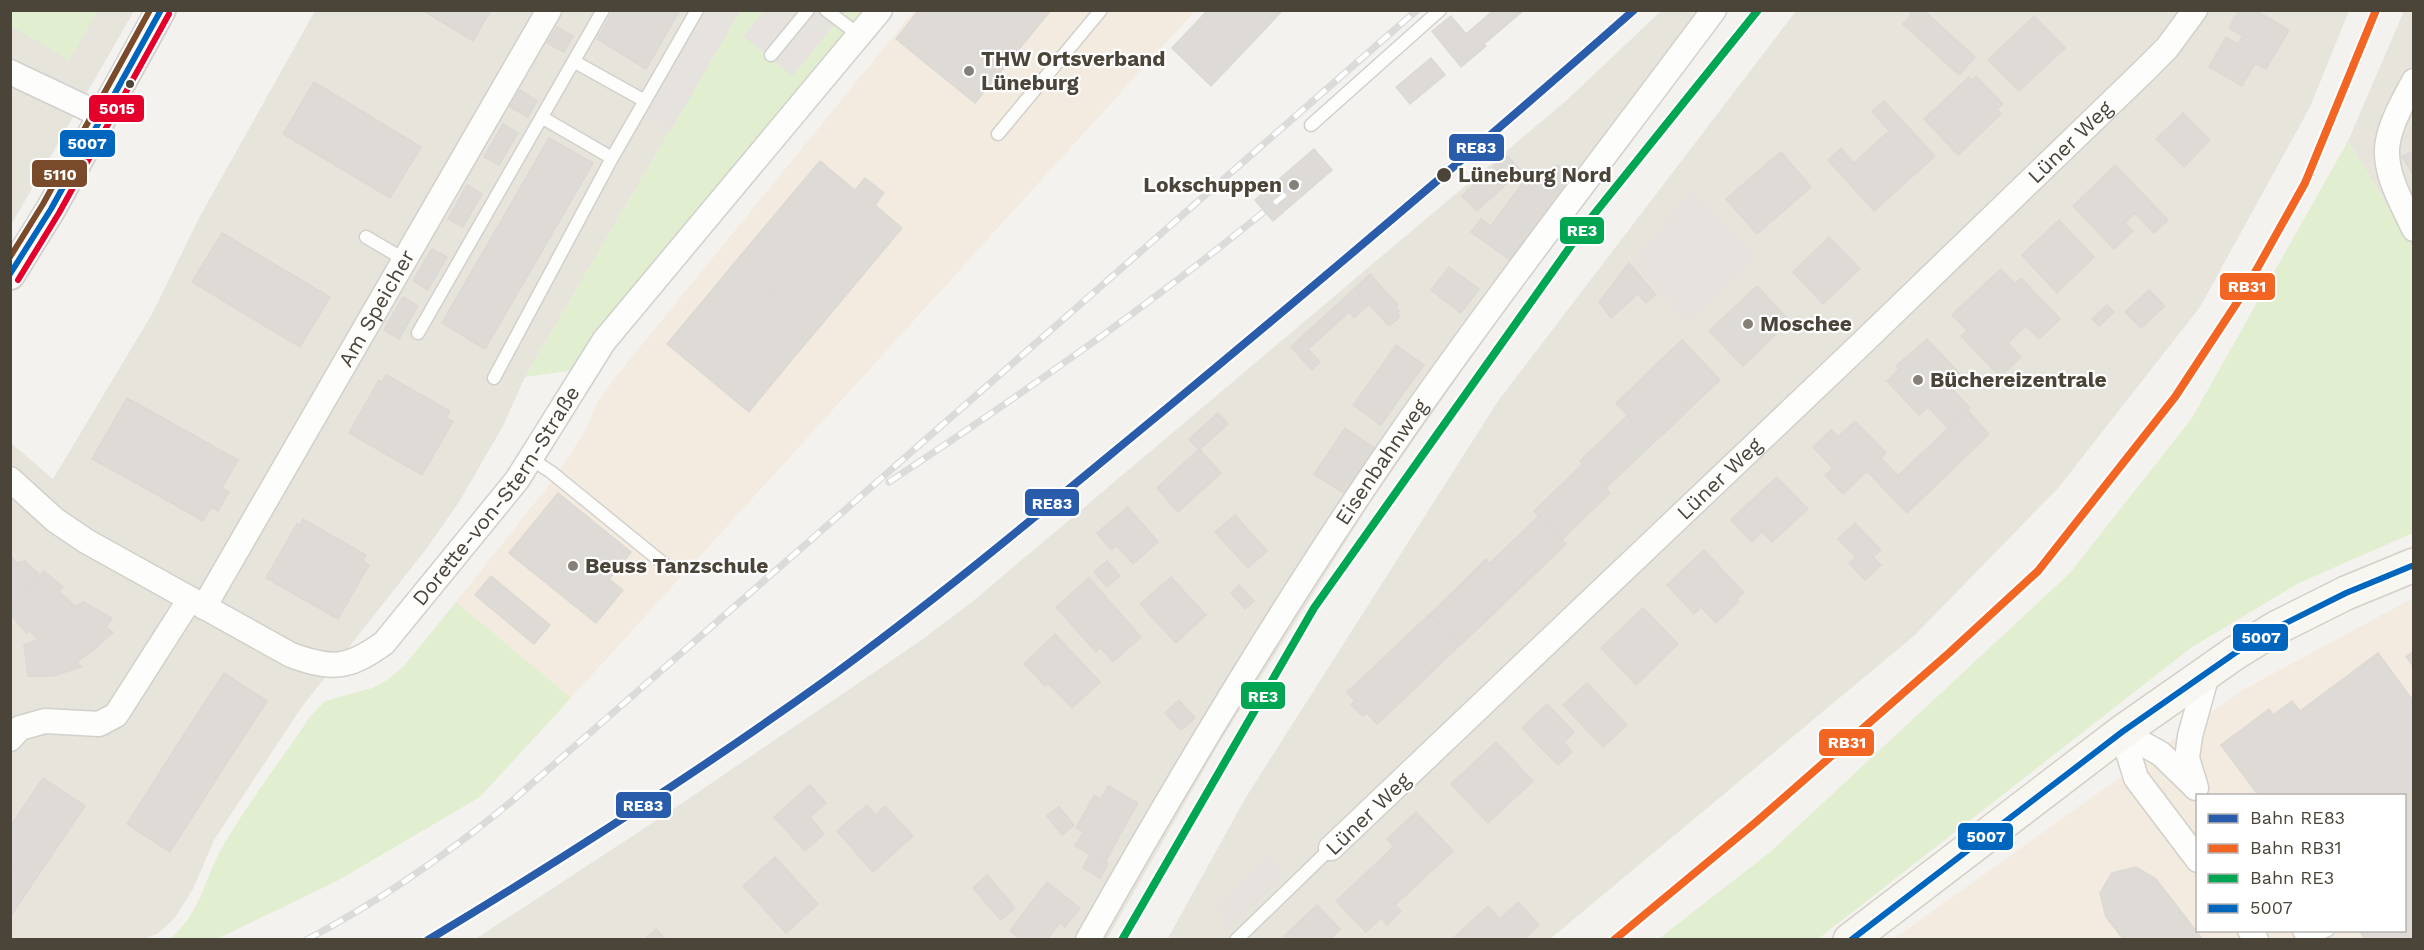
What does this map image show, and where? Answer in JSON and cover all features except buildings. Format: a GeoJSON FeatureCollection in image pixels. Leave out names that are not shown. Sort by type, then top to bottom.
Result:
{"type":"FeatureCollection","features":[{"type":"Feature","properties":{"kind":"main road"},"geometry":{"type":"LineString","coordinates":[[1851,939],[2122,732],[2208,671],[2276,628],[2346,593],[2414,565]]}},
{"type":"Feature","properties":{"kind":"street"},"geometry":{"type":"LineString","coordinates":[[10,275],[51,209],[161,10]]}},
{"type":"Feature","properties":{"kind":"street","name":"Am Speicher"},"geometry":{"type":"LineString","coordinates":[[10,739],[20,728],[45,721],[99,724],[116,715],[197,603],[405,260],[549,10]]}},
{"type":"Feature","properties":{"kind":"street","name":"Dorette-von-Stern-Straße"},"geometry":{"type":"LineString","coordinates":[[10,480],[55,520],[70,530],[291,656],[317,665],[339,665],[363,658],[384,644],[517,480],[604,341],[880,10]]}},
{"type":"Feature","properties":{"kind":"street","name":"Eisenbahnweg"},"geometry":{"type":"LineString","coordinates":[[1088,939],[1192,761],[1306,575],[1443,373],[1714,10]]}},
{"type":"Feature","properties":{"kind":"street","name":"Lüner Weg"},"geometry":{"type":"LineString","coordinates":[[1331,849],[1850,356],[2136,80],[2167,48],[2195,10]]}},
{"type":"Feature","properties":{"kind":"street"},"geometry":{"type":"LineString","coordinates":[[10,72],[103,116]]}},
{"type":"Feature","properties":{"kind":"street"},"geometry":{"type":"LineString","coordinates":[[2414,81],[2393,122],[2387,143],[2395,188],[2414,229]]}},
{"type":"Feature","properties":{"kind":"street"},"geometry":{"type":"LineString","coordinates":[[2199,791],[2187,758],[2190,736],[2208,671]]}},
{"type":"Feature","properties":{"kind":"street"},"geometry":{"type":"LineString","coordinates":[[2122,732],[2161,754],[2199,791]]}},
{"type":"Feature","properties":{"kind":"street"},"geometry":{"type":"LineString","coordinates":[[2122,732],[2136,778],[2196,857]]}},
{"type":"Feature","properties":{"kind":"lane"},"geometry":{"type":"LineString","coordinates":[[418,333],[603,10]]}},
{"type":"Feature","properties":{"kind":"lane"},"geometry":{"type":"LineString","coordinates":[[494,378],[612,158],[697,10]]}},
{"type":"Feature","properties":{"kind":"lane"},"geometry":{"type":"LineString","coordinates":[[771,55],[808,10]]}},
{"type":"Feature","properties":{"kind":"lane"},"geometry":{"type":"LineString","coordinates":[[826,10],[859,35]]}},
{"type":"Feature","properties":{"kind":"lane"},"geometry":{"type":"LineString","coordinates":[[998,134],[1101,10]]}},
{"type":"Feature","properties":{"kind":"lane"},"geometry":{"type":"LineString","coordinates":[[1311,125],[1440,10]]}},
{"type":"Feature","properties":{"kind":"lane"},"geometry":{"type":"LineString","coordinates":[[575,62],[645,102]]}},
{"type":"Feature","properties":{"kind":"lane"},"geometry":{"type":"LineString","coordinates":[[543,118],[612,158]]}},
{"type":"Feature","properties":{"kind":"lane"},"geometry":{"type":"LineString","coordinates":[[366,237],[405,260]]}},
{"type":"Feature","properties":{"kind":"lane"},"geometry":{"type":"LineString","coordinates":[[531,459],[551,472],[664,564]]}},
{"type":"Feature","properties":{"kind":"lane","name":"Lüner Weg"},"geometry":{"type":"LineString","coordinates":[[1236,939],[1331,849]]}},
{"type":"Feature","properties":{"kind":"shaded area"},"geometry":{"type":"Polygon","coordinates":[[[11,11],[134,11],[11,225],[11,11]]]}},
{"type":"Feature","properties":{"kind":"shaded area"},"geometry":{"type":"Polygon","coordinates":[[[315,11],[740,11],[525,377],[503,426],[459,502],[427,548],[301,708],[214,840],[193,889],[174,919],[157,934],[142,940],[11,939],[10,442],[53,479],[152,314],[199,218],[315,11]]]}},
{"type":"Feature","properties":{"kind":"shaded area"},"geometry":{"type":"Polygon","coordinates":[[[697,11],[740,11],[670,132],[638,112],[697,11]]]}},
{"type":"Feature","properties":{"kind":"shaded area"},"geometry":{"type":"Polygon","coordinates":[[[764,11],[846,11],[792,76],[743,36],[764,11]]]}},
{"type":"Feature","properties":{"kind":"shaded area"},"geometry":{"type":"Polygon","coordinates":[[[914,11],[1195,11],[571,698],[456,602],[556,476],[585,431],[597,403],[613,380],[914,11]]]}},
{"type":"Feature","properties":{"kind":"shaded area"},"geometry":{"type":"Polygon","coordinates":[[[1661,11],[1723,11],[1530,273],[1372,500],[1220,742],[1107,939],[474,940],[672,810],[923,639],[972,602],[1568,99],[1661,11]]]}},
{"type":"Feature","properties":{"kind":"shaded area"},"geometry":{"type":"Polygon","coordinates":[[[1796,11],[2349,11],[2310,107],[2200,307],[2059,487],[1915,635],[1550,939],[1167,940],[1246,797],[1498,401],[1796,11]]]}},
{"type":"Feature","properties":{"kind":"shaded area"},"geometry":{"type":"Polygon","coordinates":[[[2404,11],[2413,11],[2413,248],[2348,141],[2404,11]]]}},
{"type":"Feature","properties":{"kind":"shaded area"},"geometry":{"type":"Polygon","coordinates":[[[1692,187],[1757,259],[1687,323],[1632,263],[1692,187]]]}},
{"type":"Feature","properties":{"kind":"shaded area"},"geometry":{"type":"Polygon","coordinates":[[[2413,598],[2413,939],[1892,940],[2241,691],[2413,598]]]}},
{"type":"Feature","properties":{"kind":"shaded area"},"geometry":{"type":"Polygon","coordinates":[[[1268,855],[1287,875],[1227,930],[1216,904],[1268,855]]]}},
{"type":"Feature","properties":{"kind":"green space"},"geometry":{"type":"Polygon","coordinates":[[[11,10],[98,11],[69,60],[11,26],[11,10]]]}},
{"type":"Feature","properties":{"kind":"green space"},"geometry":{"type":"Polygon","coordinates":[[[740,11],[865,11],[574,370],[525,377],[740,11]]]}},
{"type":"Feature","properties":{"kind":"green space"},"geometry":{"type":"Polygon","coordinates":[[[2348,141],[2413,248],[2413,533],[2299,583],[2192,647],[1818,939],[1657,940],[1769,853],[2070,573],[2192,418],[2348,141]]]}},
{"type":"Feature","properties":{"kind":"green space"},"geometry":{"type":"Polygon","coordinates":[[[456,602],[571,698],[480,797],[337,881],[217,939],[169,939],[188,919],[224,844],[312,714],[325,701],[372,688],[387,680],[404,666],[456,602]]]}},
{"type":"Feature","properties":{"kind":"railway"},"geometry":{"type":"LineString","coordinates":[[306,940],[413,876],[512,801],[1417,10]]}},
{"type":"Feature","properties":{"kind":"railway"},"geometry":{"type":"LineString","coordinates":[[889,482],[1099,338],[1202,261],[1301,181]]}},
{"type":"Feature","properties":{"kind":"rail line","name":"RE83"},"geometry":{"type":"LineString","coordinates":[[428,940],[679,782],[826,680],[913,614],[1041,512],[1285,310],[1634,10]]}},
{"type":"Feature","properties":{"kind":"rail line","name":"RE3"},"geometry":{"type":"LineString","coordinates":[[1122,940],[1314,608],[1587,223],[1758,10]]}},
{"type":"Feature","properties":{"kind":"rail line","name":"RB31"},"geometry":{"type":"LineString","coordinates":[[1614,940],[1756,822],[1949,653],[2038,571],[2175,397],[2244,292],[2305,183],[2376,10]]}},
{"type":"Feature","properties":{"kind":"transit line","name":"5110"},"geometry":{"type":"LineString","coordinates":[[10,257],[43,204],[150,10]]}},
{"type":"Feature","properties":{"kind":"transit line","name":"5007"},"geometry":{"type":"LineString","coordinates":[[10,274],[51,209],[161,10]]}},
{"type":"Feature","properties":{"kind":"transit line","name":"5015"},"geometry":{"type":"LineString","coordinates":[[18,280],[59,213],[169,14]]}},
{"type":"Feature","properties":{"kind":"transit line","name":"5007"},"geometry":{"type":"LineString","coordinates":[[1851,940],[2122,732],[2235,653],[2276,628],[2346,593],[2414,565]]}},
{"type":"Feature","properties":{"kind":"place","name":"THW Ortsverband Lüneburg"},"geometry":{"type":"Point","coordinates":[969,71]}},
{"type":"Feature","properties":{"kind":"place","name":"Lüneburg Nord"},"geometry":{"type":"Point","coordinates":[1444,175]}},
{"type":"Feature","properties":{"kind":"place","name":"Lokschuppen"},"geometry":{"type":"Point","coordinates":[1294,185]}},
{"type":"Feature","properties":{"kind":"place","name":"Moschee"},"geometry":{"type":"Point","coordinates":[1748,324]}},
{"type":"Feature","properties":{"kind":"place","name":"Büchereizentrale"},"geometry":{"type":"Point","coordinates":[1918,380]}},
{"type":"Feature","properties":{"kind":"place","name":"Beuss Tanzschule"},"geometry":{"type":"Point","coordinates":[573,566]}}]}
